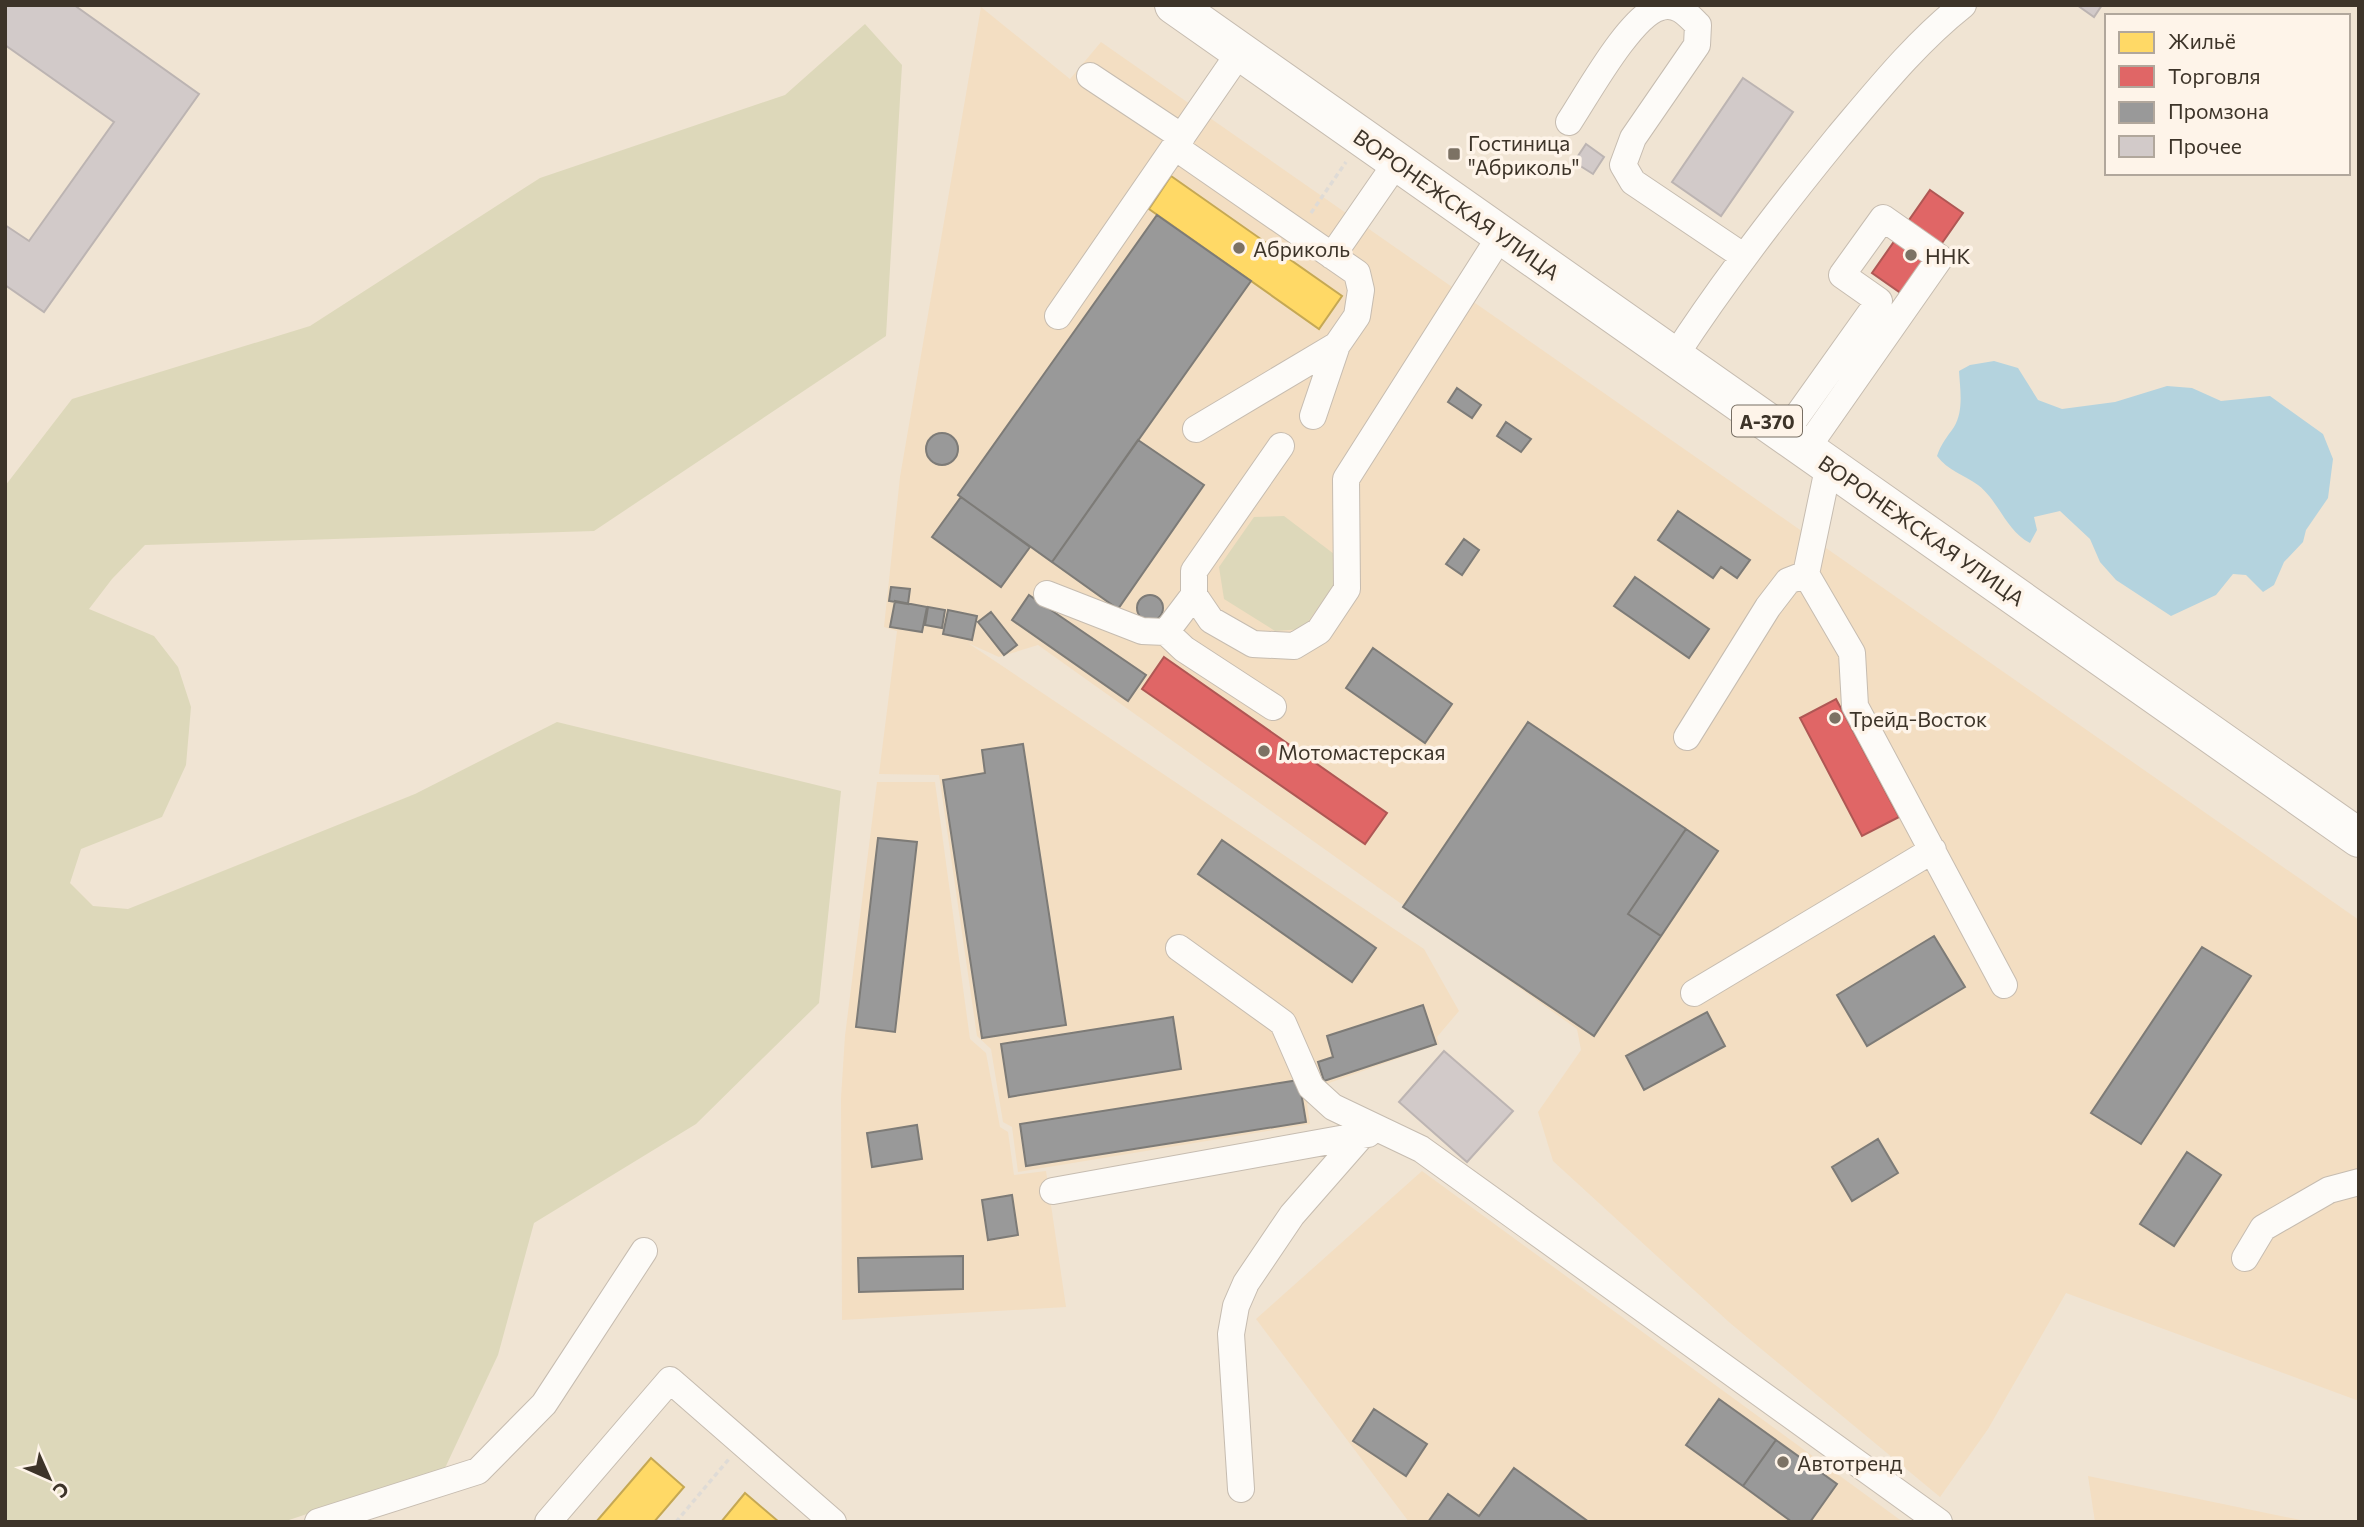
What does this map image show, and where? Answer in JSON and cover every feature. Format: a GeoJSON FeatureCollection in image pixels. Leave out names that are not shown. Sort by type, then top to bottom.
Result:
{"type":"FeatureCollection","features":[{"type":"Feature","properties":{"kind":"highway","name":"ВОРОНЕЖСКАЯ УЛИЦА"},"geometry":{"type":"LineString","coordinates":[[1174,5],[2359,838]]}},
{"type":"Feature","properties":{"kind":"lane"},"geometry":{"type":"LineString","coordinates":[[1675,356],[1743,256],[1874,93],[1936,26],[1963,5]]}},
{"type":"Feature","properties":{"kind":"lane"},"geometry":{"type":"LineString","coordinates":[[1569,122],[1634,24],[1661,6],[1682,9],[1698,24],[1697,45],[1633,138],[1623,165],[1633,182],[1743,256]]}},
{"type":"Feature","properties":{"kind":"lane"},"geometry":{"type":"LineString","coordinates":[[1058,316],[1240,52]]}},
{"type":"Feature","properties":{"kind":"lane"},"geometry":{"type":"LineString","coordinates":[[1090,76],[1297,232],[1357,273],[1361,290],[1357,316],[1337,345],[1312,416]]}},
{"type":"Feature","properties":{"kind":"lane"},"geometry":{"type":"LineString","coordinates":[[1332,256],[1397,162]]}},
{"type":"Feature","properties":{"kind":"lane"},"geometry":{"type":"LineString","coordinates":[[1807,448],[1940,258],[1882,218],[1842,275],[1880,301],[1807,448],[1806,574],[1853,653],[1855,706],[2004,985]]}},
{"type":"Feature","properties":{"kind":"lane"},"geometry":{"type":"LineString","coordinates":[[1281,446],[1194,571],[1194,595],[1211,620],[1253,644],[1294,646],[1319,631],[1347,589],[1346,479],[1501,235]]}},
{"type":"Feature","properties":{"kind":"lane"},"geometry":{"type":"LineString","coordinates":[[1196,429],[1337,345]]}},
{"type":"Feature","properties":{"kind":"lane"},"geometry":{"type":"LineString","coordinates":[[1687,737],[1768,607],[1788,581],[1806,574]]}},
{"type":"Feature","properties":{"kind":"lane"},"geometry":{"type":"LineString","coordinates":[[1047,594],[1142,631],[1166,632],[1184,649],[1273,707]]}},
{"type":"Feature","properties":{"kind":"lane"},"geometry":{"type":"LineString","coordinates":[[1166,632],[1194,595]]}},
{"type":"Feature","properties":{"kind":"lane"},"geometry":{"type":"LineString","coordinates":[[1694,993],[1933,850]]}},
{"type":"Feature","properties":{"kind":"lane"},"geometry":{"type":"LineString","coordinates":[[1180,948],[1283,1023],[1311,1087],[1333,1107],[1375,1132],[1420,1149],[1940,1522]]}},
{"type":"Feature","properties":{"kind":"lane"},"geometry":{"type":"LineString","coordinates":[[1053,1191],[1375,1132]]}},
{"type":"Feature","properties":{"kind":"lane"},"geometry":{"type":"LineString","coordinates":[[1241,1489],[1231,1334],[1236,1306],[1246,1283],[1292,1215],[1375,1132]]}},
{"type":"Feature","properties":{"kind":"lane"},"geometry":{"type":"LineString","coordinates":[[2245,1258],[2263,1227],[2329,1190],[2359,1182]]}},
{"type":"Feature","properties":{"kind":"lane"},"geometry":{"type":"LineString","coordinates":[[318,1522],[478,1471],[544,1404],[644,1251]]}},
{"type":"Feature","properties":{"kind":"lane"},"geometry":{"type":"LineString","coordinates":[[548,1522],[670,1380],[834,1522]]}},
{"type":"Feature","properties":{"kind":"path"},"geometry":{"type":"LineString","coordinates":[[1297,232],[1362,138]]}},
{"type":"Feature","properties":{"kind":"path"},"geometry":{"type":"LineString","coordinates":[[684,1522],[678,1520],[743,1443]]}},
{"type":"Feature","properties":{"kind":"shaded area"},"geometry":{"type":"Polygon","coordinates":[[[981,7],[1070,79],[1101,42],[2359,920],[2359,1401],[2066,1293],[1988,1429],[1940,1497],[1730,1323],[1553,1161],[1538,1112],[1581,1050],[1577,1029],[1038,645],[999,657],[968,643],[1424,949],[1459,1011],[1437,1037],[1439,1044],[1329,1083],[1307,1104],[1310,1124],[1018,1172],[1012,1127],[1003,1122],[991,1049],[977,1036],[939,775],[879,774],[897,631],[884,627],[900,477],[981,7]]]}},
{"type":"Feature","properties":{"kind":"shaded area"},"geometry":{"type":"Polygon","coordinates":[[[865,24],[902,65],[886,336],[594,531],[145,545],[112,579],[89,609],[154,636],[178,667],[191,707],[186,765],[162,817],[81,849],[70,883],[93,906],[128,909],[415,794],[557,722],[841,791],[819,1003],[696,1124],[534,1223],[498,1355],[445,1468],[283,1522],[5,1522],[5,486],[72,399],[310,326],[540,178],[785,95],[865,24]]]}},
{"type":"Feature","properties":{"kind":"shaded area"},"geometry":{"type":"Polygon","coordinates":[[[1284,516],[1334,554],[1337,580],[1303,629],[1275,631],[1224,599],[1219,567],[1254,517],[1284,516]]]}},
{"type":"Feature","properties":{"kind":"shaded area"},"geometry":{"type":"Polygon","coordinates":[[[877,782],[935,782],[970,1039],[986,1053],[1000,1127],[1008,1132],[1014,1175],[1046,1171],[1066,1307],[842,1320],[841,1098],[845,1036],[877,782]]]}},
{"type":"Feature","properties":{"kind":"shaded area"},"geometry":{"type":"Polygon","coordinates":[[[1422,1171],[1903,1522],[1409,1522],[1256,1319],[1422,1171]]]}},
{"type":"Feature","properties":{"kind":"shaded area"},"geometry":{"type":"Polygon","coordinates":[[[2088,1476],[2310,1522],[2095,1522],[2088,1476]]]}},
{"type":"Feature","properties":{"kind":"water"},"geometry":{"type":"Polygon","coordinates":[[[1994,361],[2018,368],[2038,400],[2062,409],[2115,402],[2167,386],[2192,388],[2221,401],[2270,396],[2323,434],[2333,459],[2328,498],[2306,530],[2303,542],[2284,562],[2274,585],[2263,592],[2246,575],[2233,574],[2216,595],[2171,616],[2116,580],[2100,562],[2090,539],[2060,511],[2034,517],[2037,530],[2030,543],[2015,531],[1992,499],[1978,485],[1946,465],[1937,456],[1959,414],[1959,371],[1970,365],[1994,361]]]}},
{"type":"Feature","properties":{"kind":"building: Жильё","name":"Абриколь"},"geometry":{"type":"Polygon","coordinates":[[[1171,176],[1342,296],[1319,329],[1149,209],[1171,176]]]}},
{"type":"Feature","properties":{"kind":"building: Жильё"},"geometry":{"type":"Polygon","coordinates":[[[651,1458],[684,1487],[654,1522],[596,1522],[651,1458]]]}},
{"type":"Feature","properties":{"kind":"building: Жильё"},"geometry":{"type":"Polygon","coordinates":[[[745,1493],[779,1522],[721,1522],[745,1493]]]}},
{"type":"Feature","properties":{"kind":"building: Торговля"},"geometry":{"type":"Polygon","coordinates":[[[1930,190],[1963,213],[1905,296],[1872,273],[1930,190]]]}},
{"type":"Feature","properties":{"kind":"building: Торговля","name":"Мотомастерская"},"geometry":{"type":"Polygon","coordinates":[[[1164,657],[1387,813],[1365,844],[1142,689],[1164,657]]]}},
{"type":"Feature","properties":{"kind":"building: Торговля"},"geometry":{"type":"Polygon","coordinates":[[[1836,699],[1899,817],[1862,836],[1800,718],[1836,699]]]}},
{"type":"Feature","properties":{"kind":"building: Промзона"},"geometry":{"type":"Polygon","coordinates":[[[1157,215],[1251,281],[1052,562],[958,495],[1157,215]]]}},
{"type":"Feature","properties":{"kind":"building: Промзона"},"geometry":{"type":"Polygon","coordinates":[[[1457,388],[1481,405],[1472,418],[1448,402],[1457,388]]]}},
{"type":"Feature","properties":{"kind":"building: Промзона"},"geometry":{"type":"Polygon","coordinates":[[[1506,422],[1531,439],[1521,452],[1497,436],[1506,422]]]}},
{"type":"Feature","properties":{"kind":"building: Промзона"},"geometry":{"type":"Polygon","coordinates":[[[942,433],[954,437],[958,449],[954,461],[942,465],[930,461],[926,449],[930,437],[942,433]]]}},
{"type":"Feature","properties":{"kind":"building: Промзона"},"geometry":{"type":"Polygon","coordinates":[[[1138,440],[1204,485],[1118,609],[1052,562],[1138,440]]]}},
{"type":"Feature","properties":{"kind":"building: Промзона"},"geometry":{"type":"Polygon","coordinates":[[[961,497],[1030,547],[1001,587],[932,537],[961,497]]]}},
{"type":"Feature","properties":{"kind":"building: Промзона"},"geometry":{"type":"Polygon","coordinates":[[[1678,511],[1750,560],[1737,578],[1721,567],[1713,578],[1658,540],[1678,511]]]}},
{"type":"Feature","properties":{"kind":"building: Промзона"},"geometry":{"type":"Polygon","coordinates":[[[1464,539],[1479,550],[1462,575],[1446,564],[1464,539]]]}},
{"type":"Feature","properties":{"kind":"building: Промзона"},"geometry":{"type":"Polygon","coordinates":[[[1635,577],[1709,629],[1689,658],[1614,606],[1635,577]]]}},
{"type":"Feature","properties":{"kind":"building: Промзона"},"geometry":{"type":"Polygon","coordinates":[[[891,587],[910,589],[908,604],[889,601],[891,587]]]}},
{"type":"Feature","properties":{"kind":"building: Промзона"},"geometry":{"type":"Polygon","coordinates":[[[1029,595],[1146,675],[1128,701],[1012,620],[1029,595]]]}},
{"type":"Feature","properties":{"kind":"building: Промзона"},"geometry":{"type":"Polygon","coordinates":[[[1150,595],[1159,599],[1163,608],[1159,617],[1150,621],[1141,617],[1137,608],[1141,599],[1150,595]]]}},
{"type":"Feature","properties":{"kind":"building: Промзона"},"geometry":{"type":"Polygon","coordinates":[[[895,601],[927,607],[922,632],[890,627],[895,601]]]}},
{"type":"Feature","properties":{"kind":"building: Промзона"},"geometry":{"type":"Polygon","coordinates":[[[928,607],[945,610],[942,628],[925,625],[928,607]]]}},
{"type":"Feature","properties":{"kind":"building: Промзона"},"geometry":{"type":"Polygon","coordinates":[[[948,610],[977,616],[972,640],[943,634],[948,610]]]}},
{"type":"Feature","properties":{"kind":"building: Промзона"},"geometry":{"type":"Polygon","coordinates":[[[991,612],[1017,645],[1004,655],[978,622],[991,612]]]}},
{"type":"Feature","properties":{"kind":"building: Промзона"},"geometry":{"type":"Polygon","coordinates":[[[1373,648],[1452,704],[1425,743],[1346,688],[1373,648]]]}},
{"type":"Feature","properties":{"kind":"building: Промзона"},"geometry":{"type":"Polygon","coordinates":[[[1528,722],[1686,829],[1628,914],[1661,936],[1594,1036],[1403,907],[1528,722]]]}},
{"type":"Feature","properties":{"kind":"building: Промзона"},"geometry":{"type":"Polygon","coordinates":[[[1023,744],[1066,1025],[982,1038],[943,780],[985,773],[982,750],[1023,744]]]}},
{"type":"Feature","properties":{"kind":"building: Промзона"},"geometry":{"type":"Polygon","coordinates":[[[1686,829],[1718,851],[1661,936],[1628,914],[1686,829]]]}},
{"type":"Feature","properties":{"kind":"building: Промзона"},"geometry":{"type":"Polygon","coordinates":[[[878,838],[917,842],[895,1032],[856,1027],[878,838]]]}},
{"type":"Feature","properties":{"kind":"building: Промзона"},"geometry":{"type":"Polygon","coordinates":[[[1222,840],[1376,948],[1352,982],[1198,874],[1222,840]]]}},
{"type":"Feature","properties":{"kind":"building: Промзона"},"geometry":{"type":"Polygon","coordinates":[[[1934,936],[1965,987],[1867,1046],[1837,995],[1934,936]]]}},
{"type":"Feature","properties":{"kind":"building: Промзона"},"geometry":{"type":"Polygon","coordinates":[[[2202,947],[2251,976],[2141,1144],[2091,1113],[2202,947]]]}},
{"type":"Feature","properties":{"kind":"building: Промзона"},"geometry":{"type":"Polygon","coordinates":[[[1423,1005],[1436,1044],[1324,1081],[1318,1062],[1333,1057],[1327,1036],[1423,1005]]]}},
{"type":"Feature","properties":{"kind":"building: Промзона"},"geometry":{"type":"Polygon","coordinates":[[[1707,1012],[1725,1046],[1644,1090],[1626,1056],[1707,1012]]]}},
{"type":"Feature","properties":{"kind":"building: Промзона"},"geometry":{"type":"Polygon","coordinates":[[[1173,1017],[1181,1069],[1009,1097],[1001,1044],[1173,1017]]]}},
{"type":"Feature","properties":{"kind":"building: Промзона"},"geometry":{"type":"Polygon","coordinates":[[[1299,1080],[1306,1122],[1026,1166],[1020,1124],[1299,1080]]]}},
{"type":"Feature","properties":{"kind":"building: Промзона"},"geometry":{"type":"Polygon","coordinates":[[[917,1125],[922,1159],[872,1167],[867,1133],[917,1125]]]}},
{"type":"Feature","properties":{"kind":"building: Промзона"},"geometry":{"type":"Polygon","coordinates":[[[1878,1139],[1898,1173],[1852,1201],[1832,1167],[1878,1139]]]}},
{"type":"Feature","properties":{"kind":"building: Промзона"},"geometry":{"type":"Polygon","coordinates":[[[2187,1152],[2221,1175],[2174,1246],[2140,1224],[2187,1152]]]}},
{"type":"Feature","properties":{"kind":"building: Промзона"},"geometry":{"type":"Polygon","coordinates":[[[1012,1195],[1018,1235],[988,1240],[982,1200],[1012,1195]]]}},
{"type":"Feature","properties":{"kind":"building: Промзона"},"geometry":{"type":"Polygon","coordinates":[[[963,1256],[963,1289],[859,1292],[858,1258],[963,1256]]]}},
{"type":"Feature","properties":{"kind":"building: Промзона"},"geometry":{"type":"Polygon","coordinates":[[[1719,1399],[1776,1440],[1743,1486],[1686,1445],[1719,1399]]]}},
{"type":"Feature","properties":{"kind":"building: Промзона"},"geometry":{"type":"Polygon","coordinates":[[[1374,1409],[1427,1444],[1406,1476],[1353,1441],[1374,1409]]]}},
{"type":"Feature","properties":{"kind":"building: Промзона","name":"Автотренд"},"geometry":{"type":"Polygon","coordinates":[[[1776,1440],[1837,1484],[1810,1522],[1792,1522],[1743,1486],[1776,1440]]]}},
{"type":"Feature","properties":{"kind":"building: Промзона"},"geometry":{"type":"Polygon","coordinates":[[[1514,1468],[1589,1522],[1428,1522],[1448,1494],[1479,1516],[1514,1468]]]}},
{"type":"Feature","properties":{"kind":"building: Прочее"},"geometry":{"type":"Polygon","coordinates":[[[5,5],[74,5],[199,94],[44,312],[5,285],[5,225],[29,241],[114,122],[5,45],[5,5]]]}},
{"type":"Feature","properties":{"kind":"building: Прочее"},"geometry":{"type":"Polygon","coordinates":[[[2077,5],[2102,5],[2094,17],[2077,5]]]}},
{"type":"Feature","properties":{"kind":"building: Прочее"},"geometry":{"type":"Polygon","coordinates":[[[1743,78],[1793,112],[1721,216],[1672,182],[1743,78]]]}},
{"type":"Feature","properties":{"kind":"building: Прочее"},"geometry":{"type":"Polygon","coordinates":[[[1586,144],[1604,157],[1593,174],[1574,162],[1586,144]]]}},
{"type":"Feature","properties":{"kind":"building: Прочее"},"geometry":{"type":"Polygon","coordinates":[[[1444,1051],[1513,1111],[1467,1162],[1399,1102],[1444,1051]]]}},
{"type":"Feature","properties":{"kind":"place","name":"Гостиница \"Абриколь\""},"geometry":{"type":"Point","coordinates":[1454,154]}},
{"type":"Feature","properties":{"kind":"place","name":"Абриколь"},"geometry":{"type":"Point","coordinates":[1239,248]}},
{"type":"Feature","properties":{"kind":"place","name":"ННК"},"geometry":{"type":"Point","coordinates":[1911,255]}},
{"type":"Feature","properties":{"kind":"place","name":"Трейд-Восток"},"geometry":{"type":"Point","coordinates":[1835,718]}},
{"type":"Feature","properties":{"kind":"place","name":"Мотомастерская"},"geometry":{"type":"Point","coordinates":[1264,751]}},
{"type":"Feature","properties":{"kind":"place","name":"Автотренд"},"geometry":{"type":"Point","coordinates":[1783,1462]}}]}
